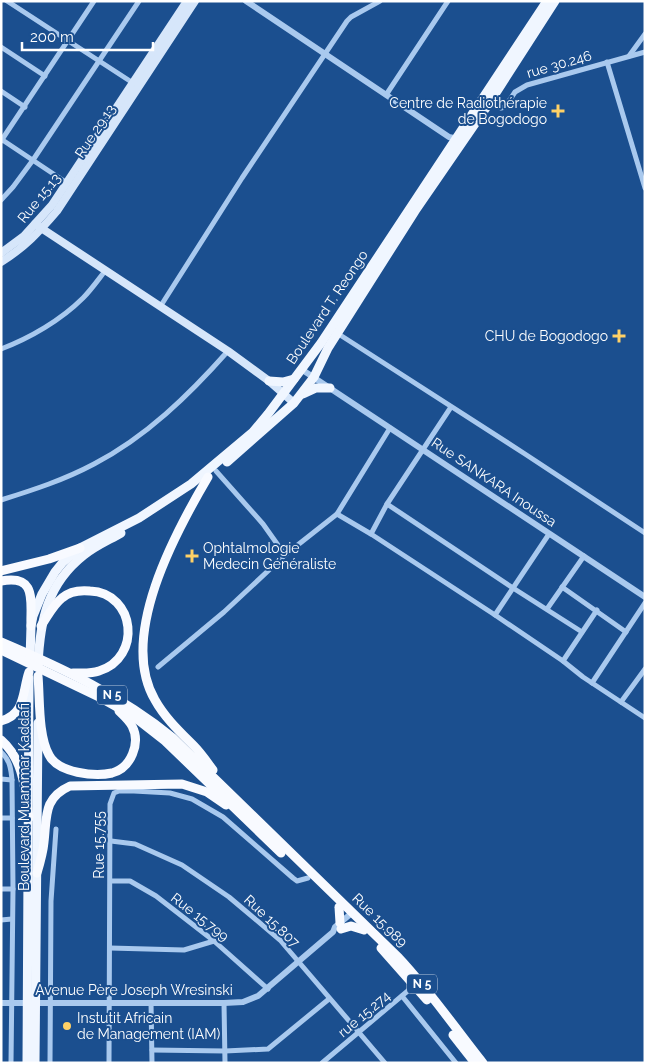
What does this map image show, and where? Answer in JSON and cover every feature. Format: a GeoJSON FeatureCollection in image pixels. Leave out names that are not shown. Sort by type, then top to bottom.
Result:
{"type":"FeatureCollection","features":[{"type":"Feature","properties":{"kind":"highway"},"geometry":{"type":"LineString","coordinates":[[212,474],[184,518],[154,590],[142,636],[144,669],[151,692],[163,713],[196,748],[242,811]]}},
{"type":"Feature","properties":{"kind":"highway"},"geometry":{"type":"LineString","coordinates":[[1,571],[49,559],[80,548]]}},
{"type":"Feature","properties":{"kind":"highway"},"geometry":{"type":"LineString","coordinates":[[1,581],[18,580],[27,586],[32,597],[31,626]]}},
{"type":"Feature","properties":{"kind":"highway"},"geometry":{"type":"LineString","coordinates":[[41,626],[61,598],[82,590],[95,591],[106,595],[121,607],[125,614],[129,628],[128,641],[123,653],[114,664],[101,671],[88,674],[65,671]]}},
{"type":"Feature","properties":{"kind":"highway","name":"N 5"},"geometry":{"type":"LineString","coordinates":[[1,642],[14,652],[51,669],[133,716],[165,740],[242,811]]}},
{"type":"Feature","properties":{"kind":"highway","name":"N 5"},"geometry":{"type":"LineString","coordinates":[[1,650],[14,652]]}},
{"type":"Feature","properties":{"kind":"highway","name":"N 5"},"geometry":{"type":"LineString","coordinates":[[51,669],[65,671],[100,688],[139,712],[184,748],[242,811],[308,878],[353,916],[364,930],[417,983],[475,1063]]}},
{"type":"Feature","properties":{"kind":"highway"},"geometry":{"type":"LineString","coordinates":[[34,674],[44,739],[50,758],[60,767],[71,771],[105,774],[114,772],[130,760],[136,746],[132,726],[114,706],[102,698]]}},
{"type":"Feature","properties":{"kind":"highway"},"geometry":{"type":"LineString","coordinates":[[1,721],[12,716],[21,705],[34,674]]}},
{"type":"Feature","properties":{"kind":"highway"},"geometry":{"type":"LineString","coordinates":[[1,740],[14,754],[18,763],[29,818]]}},
{"type":"Feature","properties":{"kind":"highway"},"geometry":{"type":"LineString","coordinates":[[37,873],[44,843],[48,807],[58,793],[70,786],[182,784],[207,792],[242,811]]}},
{"type":"Feature","properties":{"kind":"highway","name":"Rue 15.989"},"geometry":{"type":"LineString","coordinates":[[242,811],[399,958],[417,983],[483,1063]]}},
{"type":"Feature","properties":{"kind":"highway"},"geometry":{"type":"LineString","coordinates":[[339,906],[338,928],[355,927],[364,930]]}},
{"type":"Feature","properties":{"kind":"main road","name":"Rue 15.13"},"geometry":{"type":"LineString","coordinates":[[1,253],[39,226],[188,1]]}},
{"type":"Feature","properties":{"kind":"main road","name":"Rue 29.13"},"geometry":{"type":"LineString","coordinates":[[1,262],[19,251],[72,190],[195,1]]}},
{"type":"Feature","properties":{"kind":"main road","name":"Boulevard T. Reongo"},"geometry":{"type":"LineString","coordinates":[[63,562],[80,548],[139,518],[192,484],[253,432],[284,394],[321,343],[547,1]]}},
{"type":"Feature","properties":{"kind":"main road","name":"Boulevard T. Reongo"},"geometry":{"type":"LineString","coordinates":[[91,550],[140,523],[212,474],[302,394],[456,141],[490,102],[555,1]]}},
{"type":"Feature","properties":{"kind":"main road"},"geometry":{"type":"LineString","coordinates":[[39,226],[228,351],[269,381],[294,403]]}},
{"type":"Feature","properties":{"kind":"main road"},"geometry":{"type":"LineString","coordinates":[[269,381],[283,382],[295,379]]}},
{"type":"Feature","properties":{"kind":"main road"},"geometry":{"type":"LineString","coordinates":[[302,394],[316,388],[330,388]]}},
{"type":"Feature","properties":{"kind":"main road","name":"Boulevard Muammar Kaddafi"},"geometry":{"type":"LineString","coordinates":[[35,1063],[31,1003],[29,818],[34,674],[41,626],[49,599],[55,587],[76,562],[91,550]]}},
{"type":"Feature","properties":{"kind":"main road","name":"Boulevard Muammar Kaddafi"},"geometry":{"type":"LineString","coordinates":[[28,1063],[37,873],[34,674],[31,626],[42,594],[63,562]]}},
{"type":"Feature","properties":{"kind":"street"},"geometry":{"type":"LineString","coordinates":[[7,1],[133,83]]}},
{"type":"Feature","properties":{"kind":"street"},"geometry":{"type":"LineString","coordinates":[[68,184],[2,140],[94,1]]}},
{"type":"Feature","properties":{"kind":"street"},"geometry":{"type":"LineString","coordinates":[[1,200],[34,160],[139,1]]}},
{"type":"Feature","properties":{"kind":"street"},"geometry":{"type":"LineString","coordinates":[[246,1],[456,141]]}},
{"type":"Feature","properties":{"kind":"street"},"geometry":{"type":"LineString","coordinates":[[160,307],[242,178],[351,17],[380,1]]}},
{"type":"Feature","properties":{"kind":"street"},"geometry":{"type":"LineString","coordinates":[[386,95],[448,1]]}},
{"type":"Feature","properties":{"kind":"street"},"geometry":{"type":"LineString","coordinates":[[629,57],[645,34]]}},
{"type":"Feature","properties":{"kind":"street"},"geometry":{"type":"LineString","coordinates":[[1,47],[44,76]]}},
{"type":"Feature","properties":{"kind":"street","name":"rue 30.246"},"geometry":{"type":"LineString","coordinates":[[490,102],[501,108],[505,107],[514,92],[528,84],[645,52]]}},
{"type":"Feature","properties":{"kind":"street"},"geometry":{"type":"LineString","coordinates":[[607,62],[645,188]]}},
{"type":"Feature","properties":{"kind":"street"},"geometry":{"type":"LineString","coordinates":[[1,91],[25,106]]}},
{"type":"Feature","properties":{"kind":"street"},"geometry":{"type":"LineString","coordinates":[[1,349],[19,342],[65,313],[83,298],[105,271]]}},
{"type":"Feature","properties":{"kind":"street"},"geometry":{"type":"LineString","coordinates":[[338,333],[645,533]]}},
{"type":"Feature","properties":{"kind":"street"},"geometry":{"type":"LineString","coordinates":[[1,500],[60,480],[95,464],[127,444],[196,387],[228,351]]}},
{"type":"Feature","properties":{"kind":"street","name":"Rue SANKARA Inoussa"},"geometry":{"type":"LineString","coordinates":[[301,369],[645,597]]}},
{"type":"Feature","properties":{"kind":"street"},"geometry":{"type":"LineString","coordinates":[[371,534],[387,504],[451,407]]}},
{"type":"Feature","properties":{"kind":"street"},"geometry":{"type":"LineString","coordinates":[[158,667],[224,612],[286,555],[337,514],[390,428]]}},
{"type":"Feature","properties":{"kind":"street"},"geometry":{"type":"LineString","coordinates":[[212,474],[263,524],[286,555]]}},
{"type":"Feature","properties":{"kind":"street"},"geometry":{"type":"LineString","coordinates":[[387,504],[582,632]]}},
{"type":"Feature","properties":{"kind":"street"},"geometry":{"type":"LineString","coordinates":[[337,514],[495,615],[645,718]]}},
{"type":"Feature","properties":{"kind":"street"},"geometry":{"type":"LineString","coordinates":[[495,615],[549,534]]}},
{"type":"Feature","properties":{"kind":"street"},"geometry":{"type":"LineString","coordinates":[[547,609],[584,556]]}},
{"type":"Feature","properties":{"kind":"street"},"geometry":{"type":"LineString","coordinates":[[562,587],[626,632]]}},
{"type":"Feature","properties":{"kind":"street"},"geometry":{"type":"LineString","coordinates":[[592,683],[645,603]]}},
{"type":"Feature","properties":{"kind":"street"},"geometry":{"type":"LineString","coordinates":[[563,661],[597,610]]}},
{"type":"Feature","properties":{"kind":"street"},"geometry":{"type":"LineString","coordinates":[[621,702],[644,671]]}},
{"type":"Feature","properties":{"kind":"street"},"geometry":{"type":"LineString","coordinates":[[1,752],[10,767],[12,780],[11,1063]]}},
{"type":"Feature","properties":{"kind":"street"},"geometry":{"type":"LineString","coordinates":[[1,780],[12,780]]}},
{"type":"Feature","properties":{"kind":"street","name":"Rue 15.755"},"geometry":{"type":"LineString","coordinates":[[109,1063],[110,804],[114,793],[134,791],[170,794],[192,799],[224,817],[292,878],[297,881],[308,878]]}},
{"type":"Feature","properties":{"kind":"street"},"geometry":{"type":"LineString","coordinates":[[1,818],[12,818]]}},
{"type":"Feature","properties":{"kind":"street"},"geometry":{"type":"LineString","coordinates":[[50,1063],[51,901],[56,829]]}},
{"type":"Feature","properties":{"kind":"street","name":"Rue 15.807"},"geometry":{"type":"LineString","coordinates":[[111,841],[135,844],[182,865],[230,897],[274,934],[385,1063]]}},
{"type":"Feature","properties":{"kind":"street","name":"Rue 15.799"},"geometry":{"type":"LineString","coordinates":[[110,880],[130,881],[142,887],[214,941],[268,988]]}},
{"type":"Feature","properties":{"kind":"street"},"geometry":{"type":"LineString","coordinates":[[1,889],[13,889]]}},
{"type":"Feature","properties":{"kind":"street","name":"Avenue Père Joseph Wresinski"},"geometry":{"type":"LineString","coordinates":[[1,1003],[224,1003],[252,1000],[353,916]]}},
{"type":"Feature","properties":{"kind":"street"},"geometry":{"type":"LineString","coordinates":[[1,920],[12,920]]}},
{"type":"Feature","properties":{"kind":"street"},"geometry":{"type":"LineString","coordinates":[[110,948],[184,950],[214,941]]}},
{"type":"Feature","properties":{"kind":"street","name":"rue 15.274"},"geometry":{"type":"LineString","coordinates":[[322,1063],[417,983]]}},
{"type":"Feature","properties":{"kind":"street"},"geometry":{"type":"LineString","coordinates":[[402,996],[456,1063]]}},
{"type":"Feature","properties":{"kind":"street"},"geometry":{"type":"LineString","coordinates":[[152,1050],[225,1051],[268,1049],[330,999]]}},
{"type":"Feature","properties":{"kind":"street"},"geometry":{"type":"LineString","coordinates":[[151,1002],[152,1063]]}},
{"type":"Feature","properties":{"kind":"street"},"geometry":{"type":"LineString","coordinates":[[224,1003],[225,1063]]}},
{"type":"Feature","properties":{"kind":"place","name":"Centre de Radiothérapie de Bogodogo"},"geometry":{"type":"Point","coordinates":[558,111]}},
{"type":"Feature","properties":{"kind":"place","name":"CHU de Bogodogo"},"geometry":{"type":"Point","coordinates":[619,336]}},
{"type":"Feature","properties":{"kind":"place","name":"Ophtalmologie Medecin Généraliste"},"geometry":{"type":"Point","coordinates":[192,556]}},
{"type":"Feature","properties":{"kind":"place","name":"Instutit Africain de Management (IAM)"},"geometry":{"type":"Point","coordinates":[67,1026]}}]}
